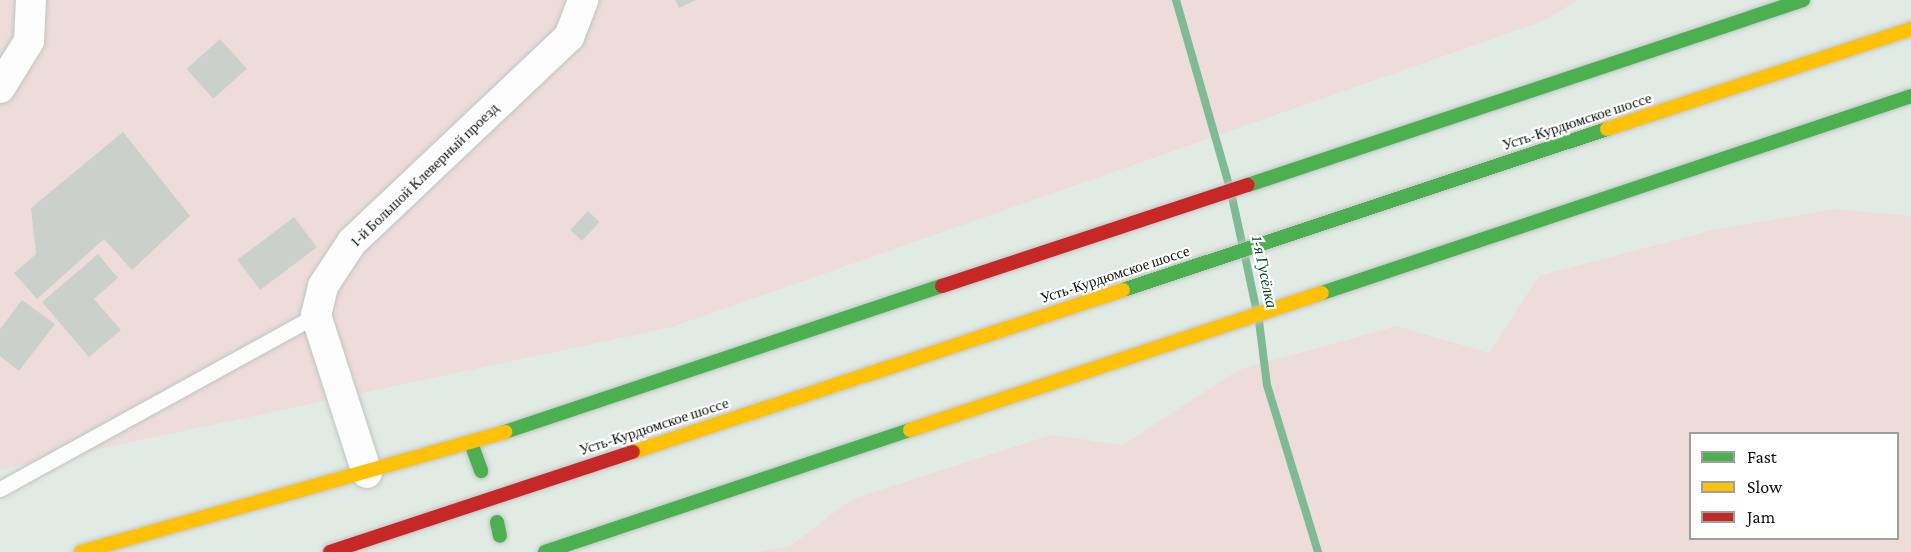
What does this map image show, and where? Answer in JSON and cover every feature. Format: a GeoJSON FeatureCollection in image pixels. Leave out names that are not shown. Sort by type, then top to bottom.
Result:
{"type":"FeatureCollection","features":[{"type":"Feature","properties":{"kind":"main road"},"geometry":{"type":"LineString","coordinates":[[81,552],[471,443],[1171,211],[1300,165],[1803,0]]}},
{"type":"Feature","properties":{"kind":"main road","name":"Усть-Курдюмское шоссе"},"geometry":{"type":"LineString","coordinates":[[330,552],[1911,29]]}},
{"type":"Feature","properties":{"kind":"main road"},"geometry":{"type":"LineString","coordinates":[[545,552],[1911,96]]}},
{"type":"Feature","properties":{"kind":"main road"},"geometry":{"type":"LineString","coordinates":[[471,443],[481,471]]}},
{"type":"Feature","properties":{"kind":"main road"},"geometry":{"type":"LineString","coordinates":[[496,522],[500,536]]}},
{"type":"Feature","properties":{"kind":"street"},"geometry":{"type":"LineString","coordinates":[[0,88],[29,41],[31,0]]}},
{"type":"Feature","properties":{"kind":"street","name":"1-й Большой Клеверный проезд"},"geometry":{"type":"LineString","coordinates":[[316,315],[323,286],[352,242],[569,37],[584,0]]}},
{"type":"Feature","properties":{"kind":"street"},"geometry":{"type":"LineString","coordinates":[[316,315],[368,473]]}},
{"type":"Feature","properties":{"kind":"lane"},"geometry":{"type":"LineString","coordinates":[[0,489],[316,315]]}},
{"type":"Feature","properties":{"kind":"shaded area"},"geometry":{"type":"Polygon","coordinates":[[[0,0],[1578,0],[1543,21],[672,327],[0,470],[0,0]]]}},
{"type":"Feature","properties":{"kind":"shaded area"},"geometry":{"type":"Polygon","coordinates":[[[1834,209],[1911,216],[1911,552],[757,552],[790,546],[852,499],[1051,435],[1123,445],[1238,370],[1397,326],[1489,353],[1539,276],[1713,230],[1834,209]]]}},
{"type":"Feature","properties":{"kind":"building"},"geometry":{"type":"Polygon","coordinates":[[[675,0],[696,0],[679,8],[675,0]]]}},
{"type":"Feature","properties":{"kind":"building"},"geometry":{"type":"Polygon","coordinates":[[[220,39],[247,69],[213,99],[187,69],[220,39]]]}},
{"type":"Feature","properties":{"kind":"building"},"geometry":{"type":"Polygon","coordinates":[[[123,132],[190,216],[132,270],[104,239],[37,299],[14,273],[36,254],[31,208],[123,132]]]}},
{"type":"Feature","properties":{"kind":"building"},"geometry":{"type":"Polygon","coordinates":[[[588,211],[600,222],[582,241],[570,230],[588,211]]]}},
{"type":"Feature","properties":{"kind":"building"},"geometry":{"type":"Polygon","coordinates":[[[294,217],[317,247],[260,290],[237,260],[294,217]]]}},
{"type":"Feature","properties":{"kind":"building"},"geometry":{"type":"Polygon","coordinates":[[[98,254],[118,278],[94,299],[121,330],[89,357],[42,302],[98,254]]]}},
{"type":"Feature","properties":{"kind":"building"},"geometry":{"type":"Polygon","coordinates":[[[22,300],[55,324],[19,371],[0,356],[0,329],[22,300]]]}},
{"type":"Feature","properties":{"kind":"waterway","name":"1-я Гусёлка"},"geometry":{"type":"LineString","coordinates":[[1176,0],[1229,185]]}},
{"type":"Feature","properties":{"kind":"waterway","name":"1-я Гусёлка"},"geometry":{"type":"LineString","coordinates":[[1232,197],[1242,243]]}},
{"type":"Feature","properties":{"kind":"waterway","name":"1-я Гусёлка"},"geometry":{"type":"LineString","coordinates":[[1245,256],[1256,308]]}},
{"type":"Feature","properties":{"kind":"waterway","name":"1-я Гусёлка"},"geometry":{"type":"LineString","coordinates":[[1259,321],[1267,385],[1318,552]]}},
{"type":"Feature","properties":{"kind":"traffic: fast"},"geometry":{"type":"LineString","coordinates":[[1248,185],[1803,0]]}},
{"type":"Feature","properties":{"kind":"traffic: fast"},"geometry":{"type":"LineString","coordinates":[[1322,293],[1911,96]]}},
{"type":"Feature","properties":{"kind":"traffic: fast"},"geometry":{"type":"LineString","coordinates":[[1123,290],[1607,129]]}},
{"type":"Feature","properties":{"kind":"traffic: fast"},"geometry":{"type":"LineString","coordinates":[[505,432],[942,286]]}},
{"type":"Feature","properties":{"kind":"traffic: fast"},"geometry":{"type":"LineString","coordinates":[[545,552],[910,430]]}},
{"type":"Feature","properties":{"kind":"traffic: fast"},"geometry":{"type":"LineString","coordinates":[[471,443],[481,471]]}},
{"type":"Feature","properties":{"kind":"traffic: fast"},"geometry":{"type":"LineString","coordinates":[[497,522],[500,536]]}},
{"type":"Feature","properties":{"kind":"traffic: slow"},"geometry":{"type":"LineString","coordinates":[[1607,129],[1911,29]]}},
{"type":"Feature","properties":{"kind":"traffic: slow"},"geometry":{"type":"LineString","coordinates":[[633,452],[1123,290]]}},
{"type":"Feature","properties":{"kind":"traffic: slow"},"geometry":{"type":"LineString","coordinates":[[910,430],[1322,293]]}},
{"type":"Feature","properties":{"kind":"traffic: slow"},"geometry":{"type":"LineString","coordinates":[[81,552],[505,432]]}},
{"type":"Feature","properties":{"kind":"traffic: jam"},"geometry":{"type":"LineString","coordinates":[[942,286],[1248,185]]}},
{"type":"Feature","properties":{"kind":"traffic: jam"},"geometry":{"type":"LineString","coordinates":[[330,552],[633,452]]}}]}
